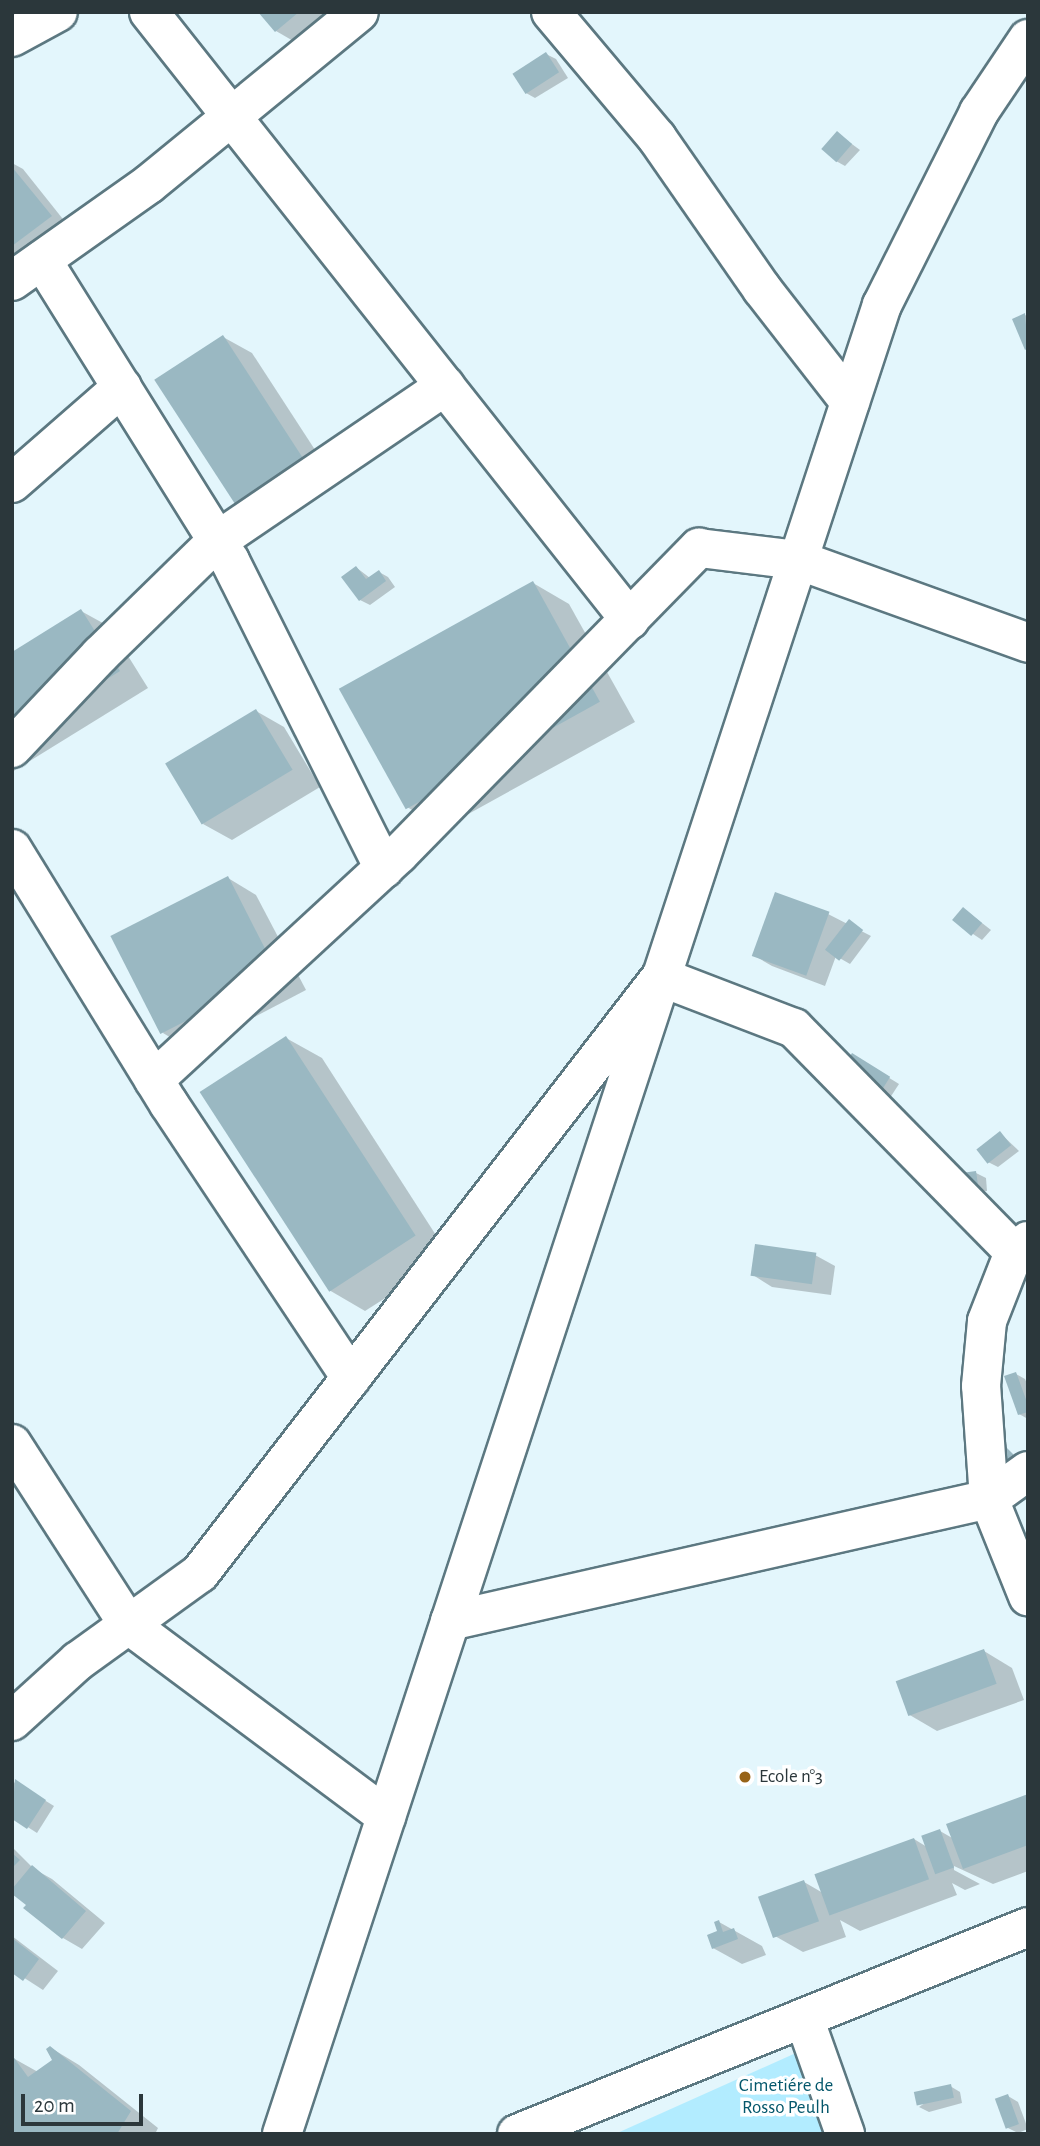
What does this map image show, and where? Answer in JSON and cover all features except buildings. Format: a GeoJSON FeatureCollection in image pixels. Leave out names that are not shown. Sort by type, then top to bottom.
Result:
{"type":"FeatureCollection","features":[{"type":"Feature","properties":{"kind":"street"},"geometry":{"type":"LineString","coordinates":[[12,37],[58,12]]}},
{"type":"Feature","properties":{"kind":"street"},"geometry":{"type":"LineString","coordinates":[[149,12],[630,620]]}},
{"type":"Feature","properties":{"kind":"street"},"geometry":{"type":"LineString","coordinates":[[359,12],[149,184],[27,271],[122,387],[217,541],[384,869]]}},
{"type":"Feature","properties":{"kind":"street"},"geometry":{"type":"LineString","coordinates":[[551,12],[657,138],[762,289],[850,402]]}},
{"type":"Feature","properties":{"kind":"street"},"geometry":{"type":"LineString","coordinates":[[282,2134],[882,304],[979,113],[1028,39]]}},
{"type":"Feature","properties":{"kind":"street"},"geometry":{"type":"LineString","coordinates":[[12,748],[100,655],[217,541],[445,386]]}},
{"type":"Feature","properties":{"kind":"street"},"geometry":{"type":"LineString","coordinates":[[12,483],[122,387]]}},
{"type":"Feature","properties":{"kind":"street"},"geometry":{"type":"LineString","coordinates":[[154,1080],[384,869],[699,548],[798,560],[1028,643]]}},
{"type":"Feature","properties":{"kind":"street"},"geometry":{"type":"LineString","coordinates":[[12,849],[154,1080],[351,1378]]}},
{"type":"Feature","properties":{"kind":"street"},"geometry":{"type":"LineString","coordinates":[[661,977],[794,1028],[1021,1247],[987,1321],[981,1386],[989,1499],[1028,1596]]}},
{"type":"Feature","properties":{"kind":"street"},"geometry":{"type":"LineString","coordinates":[[12,1721],[78,1661],[200,1573],[661,977]]}},
{"type":"Feature","properties":{"kind":"street"},"geometry":{"type":"LineString","coordinates":[[12,1444],[128,1624],[386,1816]]}},
{"type":"Feature","properties":{"kind":"street"},"geometry":{"type":"LineString","coordinates":[[450,1621],[989,1499],[1028,1471]]}},
{"type":"Feature","properties":{"kind":"street"},"geometry":{"type":"LineString","coordinates":[[517,2134],[1028,1927]]}},
{"type":"Feature","properties":{"kind":"street"},"geometry":{"type":"LineString","coordinates":[[804,2018],[845,2134]]}},
{"type":"Feature","properties":{"kind":"green space","name":"Cimetiére de Rosso Peulh"},"geometry":{"type":"Polygon","coordinates":[[[807,2048],[835,2134],[615,2134],[807,2048]]]}},
{"type":"Feature","properties":{"kind":"place","name":"Ecole n°3"},"geometry":{"type":"Point","coordinates":[745,1777]}}]}
